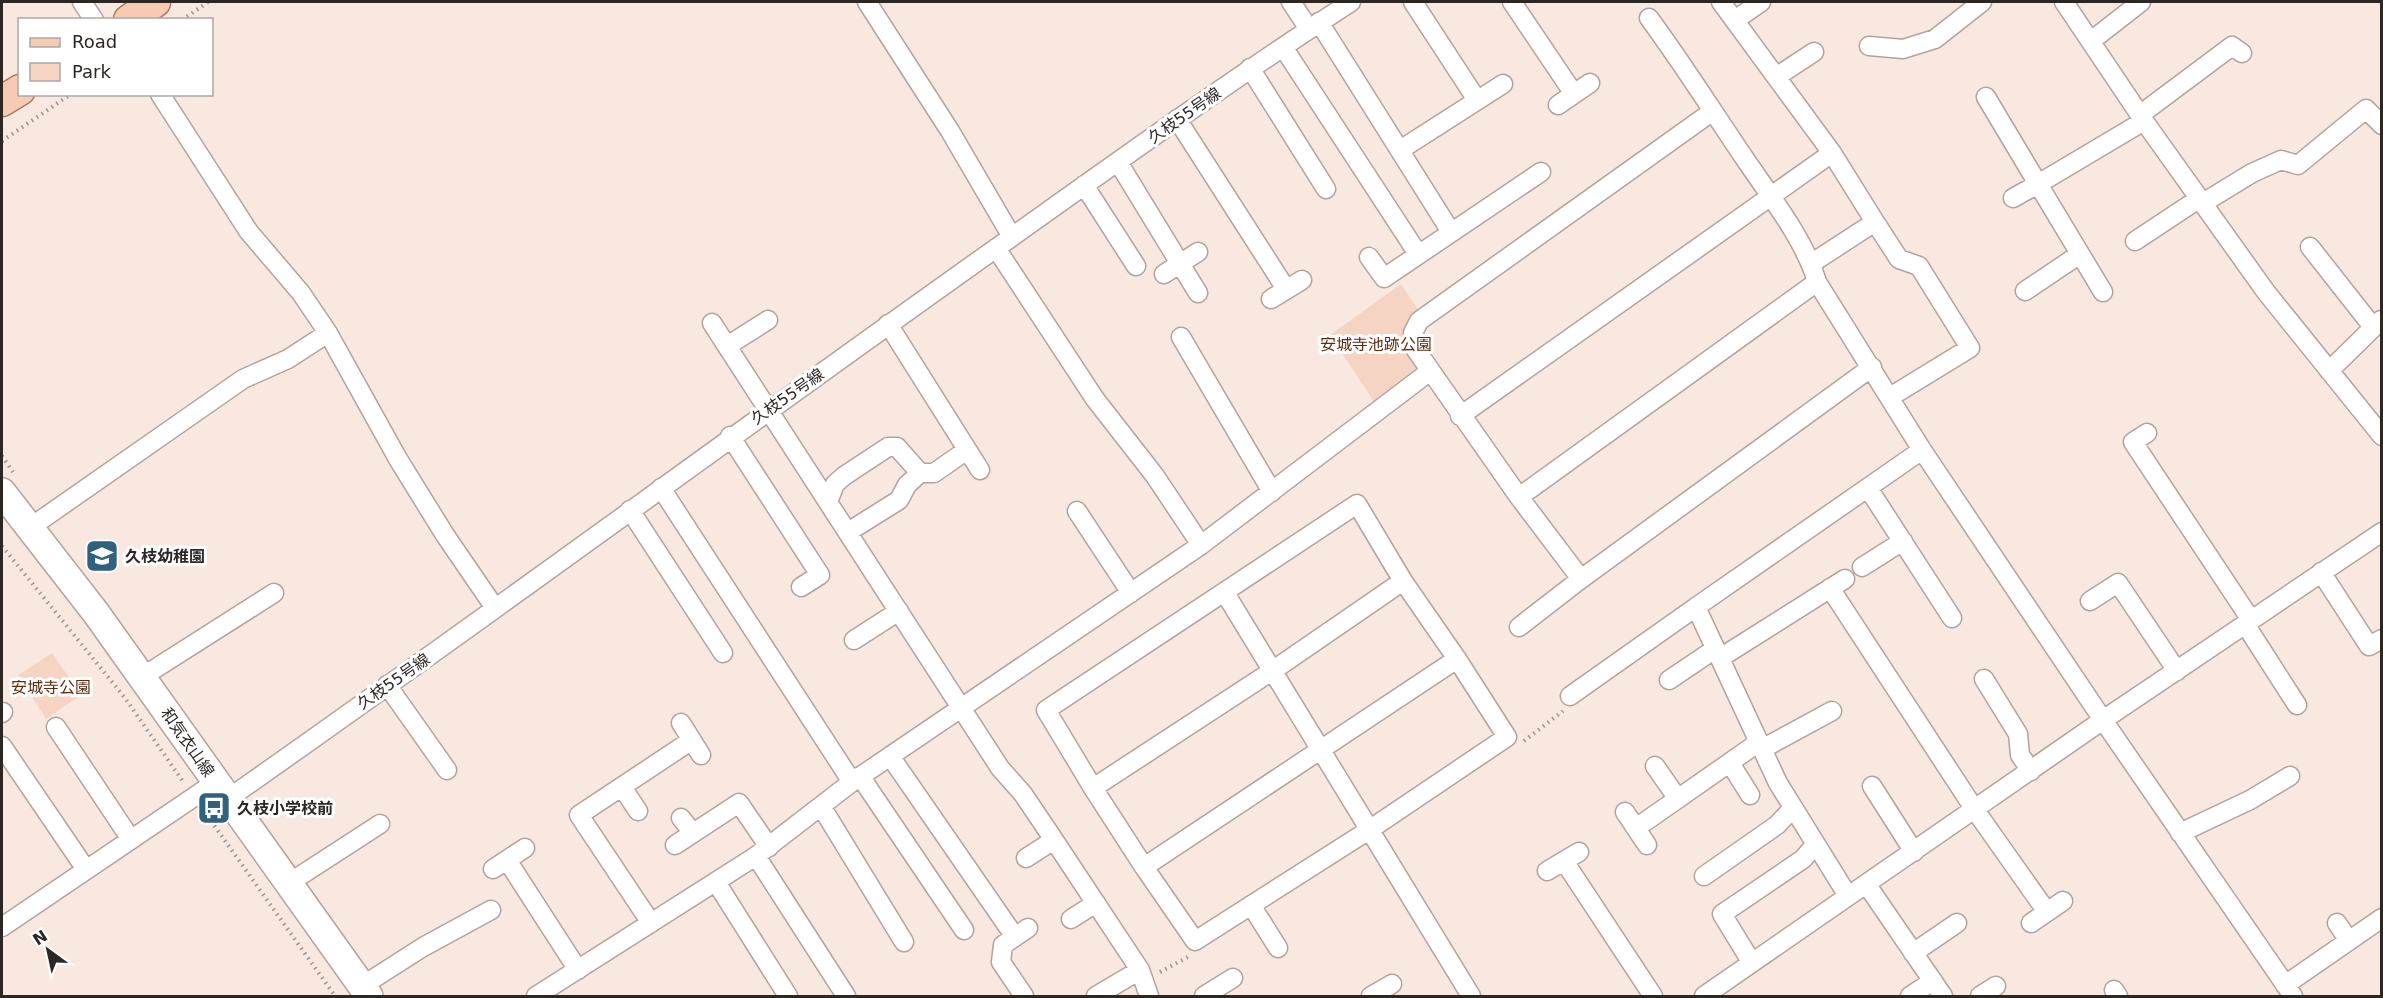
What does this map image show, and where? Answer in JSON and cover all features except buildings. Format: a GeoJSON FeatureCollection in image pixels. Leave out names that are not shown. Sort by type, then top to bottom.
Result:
{"type":"FeatureCollection","features":[{"type":"Feature","properties":{"kind":"main road"},"geometry":{"type":"LineString","coordinates":[[132,18],[155,2]]}},
{"type":"Feature","properties":{"kind":"main road"},"geometry":{"type":"LineString","coordinates":[[2,101],[18,91]]}},
{"type":"Feature","properties":{"kind":"main road","name":"和気衣山線"},"geometry":{"type":"LineString","coordinates":[[2,492],[28,529],[96,613],[366,991]]}},
{"type":"Feature","properties":{"kind":"street"},"geometry":{"type":"LineString","coordinates":[[82,2],[93,18]]}},
{"type":"Feature","properties":{"kind":"street"},"geometry":{"type":"LineString","coordinates":[[867,2],[950,131],[1012,237]]}},
{"type":"Feature","properties":{"kind":"street"},"geometry":{"type":"LineString","coordinates":[[1291,2],[1314,26],[1400,150],[1451,232]]}},
{"type":"Feature","properties":{"kind":"street","name":"久枝55号線"},"geometry":{"type":"LineString","coordinates":[[2,927],[130,838],[222,790],[387,685],[730,436],[1177,119],[1351,2]]}},
{"type":"Feature","properties":{"kind":"street"},"geometry":{"type":"LineString","coordinates":[[1413,2],[1477,100]]}},
{"type":"Feature","properties":{"kind":"street"},"geometry":{"type":"LineString","coordinates":[[1512,2],[1574,94]]}},
{"type":"Feature","properties":{"kind":"street"},"geometry":{"type":"LineString","coordinates":[[1721,2],[1832,153],[1899,260],[1919,266],[1970,348],[1890,397]]}},
{"type":"Feature","properties":{"kind":"street"},"geometry":{"type":"LineString","coordinates":[[1735,20],[1761,2]]}},
{"type":"Feature","properties":{"kind":"street"},"geometry":{"type":"LineString","coordinates":[[1869,46],[1903,49],[1935,39],[1982,2]]}},
{"type":"Feature","properties":{"kind":"street"},"geometry":{"type":"LineString","coordinates":[[2064,2],[2142,118],[2266,292],[2382,436]]}},
{"type":"Feature","properties":{"kind":"street"},"geometry":{"type":"LineString","coordinates":[[2091,41],[2141,2]]}},
{"type":"Feature","properties":{"kind":"street"},"geometry":{"type":"LineString","coordinates":[[1649,18],[1687,69],[1812,263],[1817,282],[1922,450],[2289,991],[2349,940],[2380,922]]}},
{"type":"Feature","properties":{"kind":"street"},"geometry":{"type":"LineString","coordinates":[[2013,198],[2142,118],[2232,46],[2242,53]]}},
{"type":"Feature","properties":{"kind":"street"},"geometry":{"type":"LineString","coordinates":[[1283,47],[1418,254]]}},
{"type":"Feature","properties":{"kind":"street"},"geometry":{"type":"LineString","coordinates":[[1776,77],[1814,52]]}},
{"type":"Feature","properties":{"kind":"street"},"geometry":{"type":"LineString","coordinates":[[1250,68],[1326,189]]}},
{"type":"Feature","properties":{"kind":"street"},"geometry":{"type":"LineString","coordinates":[[1558,105],[1590,83]]}},
{"type":"Feature","properties":{"kind":"street"},"geometry":{"type":"LineString","coordinates":[[1400,150],[1503,84]]}},
{"type":"Feature","properties":{"kind":"street"},"geometry":{"type":"LineString","coordinates":[[161,96],[249,232],[301,293],[328,333],[398,459],[445,535],[495,608]]}},
{"type":"Feature","properties":{"kind":"street"},"geometry":{"type":"LineString","coordinates":[[1986,97],[2103,292]]}},
{"type":"Feature","properties":{"kind":"street"},"geometry":{"type":"LineString","coordinates":[[2135,241],[2252,173],[2282,160],[2298,165],[2367,109],[2382,124]]}},
{"type":"Feature","properties":{"kind":"street"},"geometry":{"type":"LineString","coordinates":[[1581,579],[1429,372],[1414,347],[1413,333],[1419,321],[1713,111]]}},
{"type":"Feature","properties":{"kind":"street"},"geometry":{"type":"LineString","coordinates":[[1177,119],[1237,228],[1294,284],[1271,299]]}},
{"type":"Feature","properties":{"kind":"street"},"geometry":{"type":"LineString","coordinates":[[1460,416],[1769,195],[1832,153]]}},
{"type":"Feature","properties":{"kind":"street"},"geometry":{"type":"LineString","coordinates":[[1118,162],[1198,293]]}},
{"type":"Feature","properties":{"kind":"street"},"geometry":{"type":"LineString","coordinates":[[1370,256],[1384,278],[1540,172]]}},
{"type":"Feature","properties":{"kind":"street"},"geometry":{"type":"LineString","coordinates":[[1084,185],[1136,266]]}},
{"type":"Feature","properties":{"kind":"street"},"geometry":{"type":"LineString","coordinates":[[1812,263],[1875,222]]}},
{"type":"Feature","properties":{"kind":"street"},"geometry":{"type":"LineString","coordinates":[[996,248],[1095,399],[1155,476],[1201,544]]}},
{"type":"Feature","properties":{"kind":"street"},"geometry":{"type":"LineString","coordinates":[[2310,248],[2377,323],[2329,371]]}},
{"type":"Feature","properties":{"kind":"street"},"geometry":{"type":"LineString","coordinates":[[1164,274],[1198,252]]}},
{"type":"Feature","properties":{"kind":"street"},"geometry":{"type":"LineString","coordinates":[[2025,291],[2080,254]]}},
{"type":"Feature","properties":{"kind":"street"},"geometry":{"type":"LineString","coordinates":[[1519,497],[1817,282]]}},
{"type":"Feature","properties":{"kind":"street"},"geometry":{"type":"LineString","coordinates":[[727,346],[768,320]]}},
{"type":"Feature","properties":{"kind":"street"},"geometry":{"type":"LineString","coordinates":[[712,323],[1000,768],[1023,794],[1140,970],[1149,996]]}},
{"type":"Feature","properties":{"kind":"street"},"geometry":{"type":"LineString","coordinates":[[888,324],[980,470]]}},
{"type":"Feature","properties":{"kind":"street"},"geometry":{"type":"LineString","coordinates":[[28,529],[243,379],[288,358],[328,333]]}},
{"type":"Feature","properties":{"kind":"street"},"geometry":{"type":"LineString","coordinates":[[1181,337],[1272,492]]}},
{"type":"Feature","properties":{"kind":"street"},"geometry":{"type":"LineString","coordinates":[[1519,627],[1581,579],[1872,367]]}},
{"type":"Feature","properties":{"kind":"street"},"geometry":{"type":"LineString","coordinates":[[536,996],[762,852],[856,779],[1201,544],[1429,372]]}},
{"type":"Feature","properties":{"kind":"street"},"geometry":{"type":"LineString","coordinates":[[2147,433],[2133,442],[2179,527],[2248,622],[2297,705]]}},
{"type":"Feature","properties":{"kind":"street"},"geometry":{"type":"LineString","coordinates":[[730,436],[820,575],[801,587]]}},
{"type":"Feature","properties":{"kind":"street"},"geometry":{"type":"LineString","coordinates":[[828,502],[835,484],[843,476],[888,447],[897,447],[920,473]]}},
{"type":"Feature","properties":{"kind":"street"},"geometry":{"type":"LineString","coordinates":[[848,532],[899,500],[908,485],[920,473],[934,473],[967,450]]}},
{"type":"Feature","properties":{"kind":"street"},"geometry":{"type":"LineString","coordinates":[[1570,696],[1922,450]]}},
{"type":"Feature","properties":{"kind":"street"},"geometry":{"type":"LineString","coordinates":[[661,488],[856,779],[963,930]]}},
{"type":"Feature","properties":{"kind":"street"},"geometry":{"type":"LineString","coordinates":[[1868,488],[1952,618]]}},
{"type":"Feature","properties":{"kind":"street"},"geometry":{"type":"LineString","coordinates":[[1357,504],[1402,581],[1457,659],[1507,737],[1369,830],[1195,941],[1144,867],[1046,710],[1225,592],[1357,504]]}},
{"type":"Feature","properties":{"kind":"street"},"geometry":{"type":"LineString","coordinates":[[630,510],[723,653]]}},
{"type":"Feature","properties":{"kind":"street"},"geometry":{"type":"LineString","coordinates":[[1077,511],[1131,592]]}},
{"type":"Feature","properties":{"kind":"street"},"geometry":{"type":"LineString","coordinates":[[1704,996],[2176,670],[2382,532]]}},
{"type":"Feature","properties":{"kind":"street"},"geometry":{"type":"LineString","coordinates":[[1862,567],[1903,541]]}},
{"type":"Feature","properties":{"kind":"street"},"geometry":{"type":"LineString","coordinates":[[2321,572],[2369,646],[2382,639]]}},
{"type":"Feature","properties":{"kind":"street"},"geometry":{"type":"LineString","coordinates":[[1094,788],[1272,671],[1402,581]]}},
{"type":"Feature","properties":{"kind":"street"},"geometry":{"type":"LineString","coordinates":[[2091,601],[2118,583],[2176,670]]}},
{"type":"Feature","properties":{"kind":"street"},"geometry":{"type":"LineString","coordinates":[[1669,680],[1837,584],[1975,810],[2047,912]]}},
{"type":"Feature","properties":{"kind":"street"},"geometry":{"type":"LineString","coordinates":[[1225,592],[1471,996]]}},
{"type":"Feature","properties":{"kind":"street"},"geometry":{"type":"LineString","coordinates":[[142,677],[274,593]]}},
{"type":"Feature","properties":{"kind":"street"},"geometry":{"type":"LineString","coordinates":[[1696,606],[1778,783],[1848,896]]}},
{"type":"Feature","properties":{"kind":"street"},"geometry":{"type":"LineString","coordinates":[[854,640],[899,611]]}},
{"type":"Feature","properties":{"kind":"street"},"geometry":{"type":"LineString","coordinates":[[1144,867],[1457,659]]}},
{"type":"Feature","properties":{"kind":"street"},"geometry":{"type":"LineString","coordinates":[[1984,679],[2018,734],[2020,755],[2031,771]]}},
{"type":"Feature","properties":{"kind":"street"},"geometry":{"type":"LineString","coordinates":[[387,685],[447,770]]}},
{"type":"Feature","properties":{"kind":"street"},"geometry":{"type":"LineString","coordinates":[[1636,828],[1730,763],[1832,711]]}},
{"type":"Feature","properties":{"kind":"street"},"geometry":{"type":"LineString","coordinates":[[651,923],[603,867],[579,815],[622,787],[697,748],[681,723]]}},
{"type":"Feature","properties":{"kind":"street"},"geometry":{"type":"LineString","coordinates":[[56,727],[130,838]]}},
{"type":"Feature","properties":{"kind":"street"},"geometry":{"type":"LineString","coordinates":[[2,746],[17,784],[85,868]]}},
{"type":"Feature","properties":{"kind":"street"},"geometry":{"type":"LineString","coordinates":[[890,756],[1022,933],[1003,945],[1001,962],[1024,996]]}},
{"type":"Feature","properties":{"kind":"street"},"geometry":{"type":"LineString","coordinates":[[1730,763],[1750,795]]}},
{"type":"Feature","properties":{"kind":"street"},"geometry":{"type":"LineString","coordinates":[[1655,766],[1678,799]]}},
{"type":"Feature","properties":{"kind":"street"},"geometry":{"type":"LineString","coordinates":[[2180,833],[2250,800],[2290,776]]}},
{"type":"Feature","properties":{"kind":"street"},"geometry":{"type":"LineString","coordinates":[[1872,786],[1914,852]]}},
{"type":"Feature","properties":{"kind":"street"},"geometry":{"type":"LineString","coordinates":[[622,787],[638,811]]}},
{"type":"Feature","properties":{"kind":"street"},"geometry":{"type":"LineString","coordinates":[[675,845],[739,803],[762,852],[846,996]]}},
{"type":"Feature","properties":{"kind":"street"},"geometry":{"type":"LineString","coordinates":[[821,806],[904,942]]}},
{"type":"Feature","properties":{"kind":"street"},"geometry":{"type":"LineString","coordinates":[[1704,876],[1777,825],[1793,808]]}},
{"type":"Feature","properties":{"kind":"street"},"geometry":{"type":"LineString","coordinates":[[1626,812],[1647,845]]}},
{"type":"Feature","properties":{"kind":"street"},"geometry":{"type":"LineString","coordinates":[[681,818],[693,833]]}},
{"type":"Feature","properties":{"kind":"street"},"geometry":{"type":"LineString","coordinates":[[289,883],[380,824]]}},
{"type":"Feature","properties":{"kind":"street"},"geometry":{"type":"LineString","coordinates":[[1026,858],[1054,840]]}},
{"type":"Feature","properties":{"kind":"street"},"geometry":{"type":"LineString","coordinates":[[1752,963],[1722,914],[1803,859],[1816,844]]}},
{"type":"Feature","properties":{"kind":"street"},"geometry":{"type":"LineString","coordinates":[[525,848],[500,864],[578,970]]}},
{"type":"Feature","properties":{"kind":"street"},"geometry":{"type":"LineString","coordinates":[[1547,871],[1572,856],[1653,996]]}},
{"type":"Feature","properties":{"kind":"street"},"geometry":{"type":"LineString","coordinates":[[716,882],[788,996]]}},
{"type":"Feature","properties":{"kind":"street"},"geometry":{"type":"LineString","coordinates":[[1867,885],[1943,996]]}},
{"type":"Feature","properties":{"kind":"street"},"geometry":{"type":"LineString","coordinates":[[2031,923],[2063,902]]}},
{"type":"Feature","properties":{"kind":"street"},"geometry":{"type":"LineString","coordinates":[[1071,919],[1096,903]]}},
{"type":"Feature","properties":{"kind":"street"},"geometry":{"type":"LineString","coordinates":[[1251,905],[1278,948]]}},
{"type":"Feature","properties":{"kind":"street"},"geometry":{"type":"LineString","coordinates":[[366,991],[423,947],[491,910]]}},
{"type":"Feature","properties":{"kind":"street"},"geometry":{"type":"LineString","coordinates":[[1913,952],[1957,923]]}},
{"type":"Feature","properties":{"kind":"street"},"geometry":{"type":"LineString","coordinates":[[2337,923],[2349,940]]}},
{"type":"Feature","properties":{"kind":"street"},"geometry":{"type":"LineString","coordinates":[[1096,996],[1140,970]]}},
{"type":"Feature","properties":{"kind":"street"},"geometry":{"type":"LineString","coordinates":[[1204,996],[1233,978]]}},
{"type":"Feature","properties":{"kind":"street"},"geometry":{"type":"LineString","coordinates":[[1910,996],[1933,981]]}},
{"type":"Feature","properties":{"kind":"street"},"geometry":{"type":"LineString","coordinates":[[1374,996],[1392,984]]}},
{"type":"Feature","properties":{"kind":"street"},"geometry":{"type":"LineString","coordinates":[[1980,996],[1996,986]]}},
{"type":"Feature","properties":{"kind":"path"},"geometry":{"type":"LineString","coordinates":[[185,18],[208,2]]}},
{"type":"Feature","properties":{"kind":"path"},"geometry":{"type":"LineString","coordinates":[[2,141],[68,96]]}},
{"type":"Feature","properties":{"kind":"path"},"geometry":{"type":"LineString","coordinates":[[2,546],[125,698],[186,785]]}},
{"type":"Feature","properties":{"kind":"path"},"geometry":{"type":"LineString","coordinates":[[1507,737],[1520,743],[1557,717],[1565,708],[1570,696]]}},
{"type":"Feature","properties":{"kind":"path"},"geometry":{"type":"LineString","coordinates":[[200,804],[335,996]]}},
{"type":"Feature","properties":{"kind":"green space","name":"安城寺池跡公園"},"geometry":{"type":"Polygon","coordinates":[[[1401,284],[1421,314],[1421,368],[1375,403],[1330,335],[1401,284]]]}},
{"type":"Feature","properties":{"kind":"green space","name":"安城寺公園"},"geometry":{"type":"Polygon","coordinates":[[[52,653],[81,695],[46,719],[18,675],[52,653]]]}},
{"type":"Feature","properties":{"kind":"place","name":"久枝幼稚園"},"geometry":{"type":"Point","coordinates":[102,556]}},
{"type":"Feature","properties":{"kind":"place","name":"久枝小学校前"},"geometry":{"type":"Point","coordinates":[214,808]}}]}
